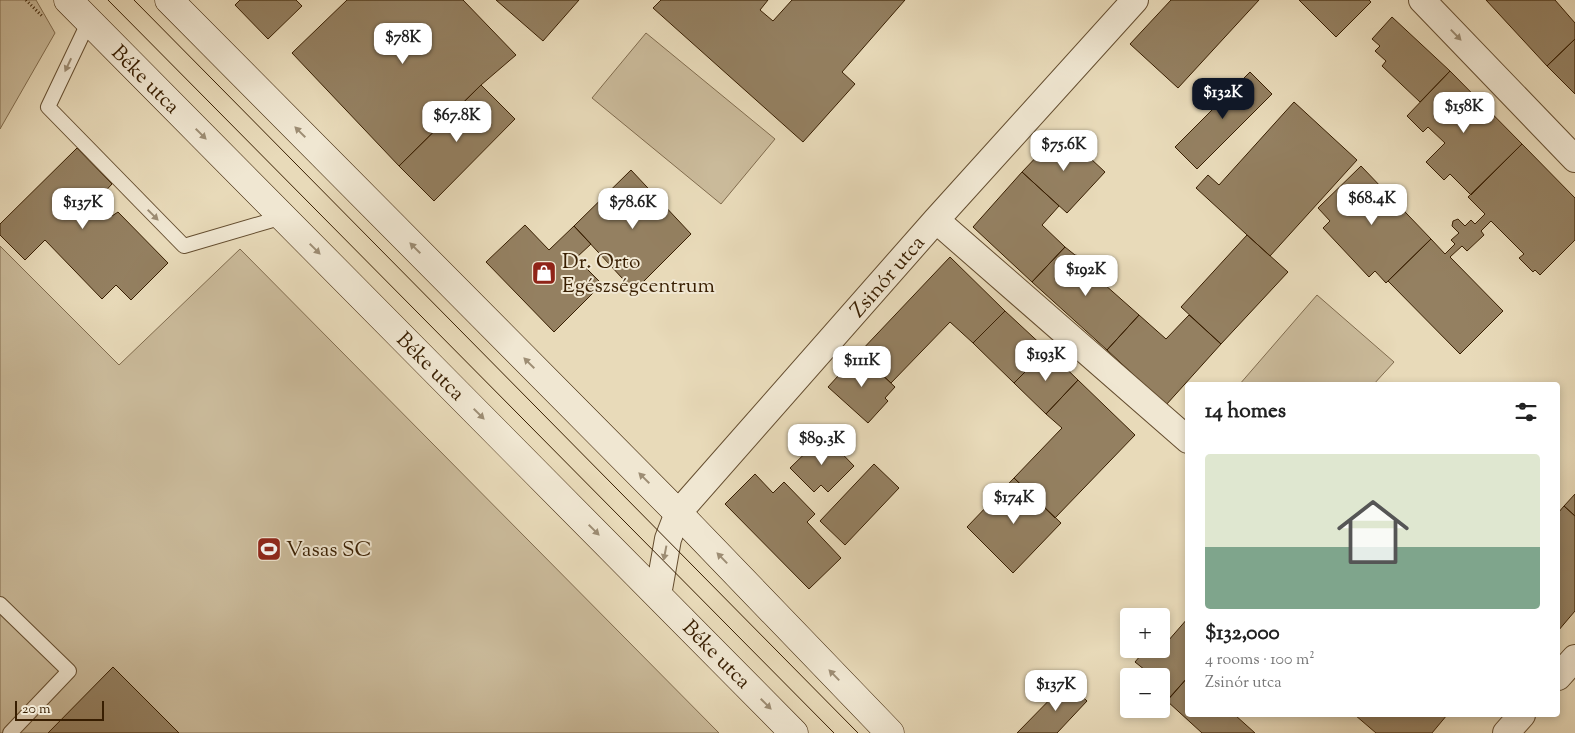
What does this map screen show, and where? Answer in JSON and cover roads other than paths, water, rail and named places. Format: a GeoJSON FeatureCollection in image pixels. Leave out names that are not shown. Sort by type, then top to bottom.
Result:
{"type":"FeatureCollection","features":[{"type":"Feature","properties":{"kind":"main road","name":"Béke utca"},"geometry":{"type":"LineString","coordinates":[[68,0],[794,733]]}},
{"type":"Feature","properties":{"kind":"main road"},"geometry":{"type":"LineString","coordinates":[[169,0],[678,513],[890,733]]}},
{"type":"Feature","properties":{"kind":"street","name":"Zsinór utca"},"geometry":{"type":"LineString","coordinates":[[658,595],[668,539],[678,513],[936,220],[1134,0]]}},
{"type":"Feature","properties":{"kind":"street"},"geometry":{"type":"LineString","coordinates":[[1422,0],[1575,159]]}},
{"type":"Feature","properties":{"kind":"street"},"geometry":{"type":"LineString","coordinates":[[936,220],[1185,437]]}},
{"type":"Feature","properties":{"kind":"street"},"geometry":{"type":"LineString","coordinates":[[1560,675],[1575,658]]}},
{"type":"Feature","properties":{"kind":"lane"},"geometry":{"type":"LineString","coordinates":[[88,21],[48,107],[184,246],[283,217]]}},
{"type":"Feature","properties":{"kind":"lane"},"geometry":{"type":"LineString","coordinates":[[0,604],[69,671],[10,733]]}},
{"type":"Feature","properties":{"kind":"tram line"},"geometry":{"type":"LineString","coordinates":[[108,0],[834,733]]}},
{"type":"Feature","properties":{"kind":"tram line"},"geometry":{"type":"LineString","coordinates":[[134,0],[858,733]]}},
{"type":"Feature","properties":{"kind":"place","name":"Dr. Orto Egészségcentrum"},"geometry":{"type":"Point","coordinates":[544,273]}},
{"type":"Feature","properties":{"kind":"place","name":"Vasas SC"},"geometry":{"type":"Point","coordinates":[269,549]}}]}
